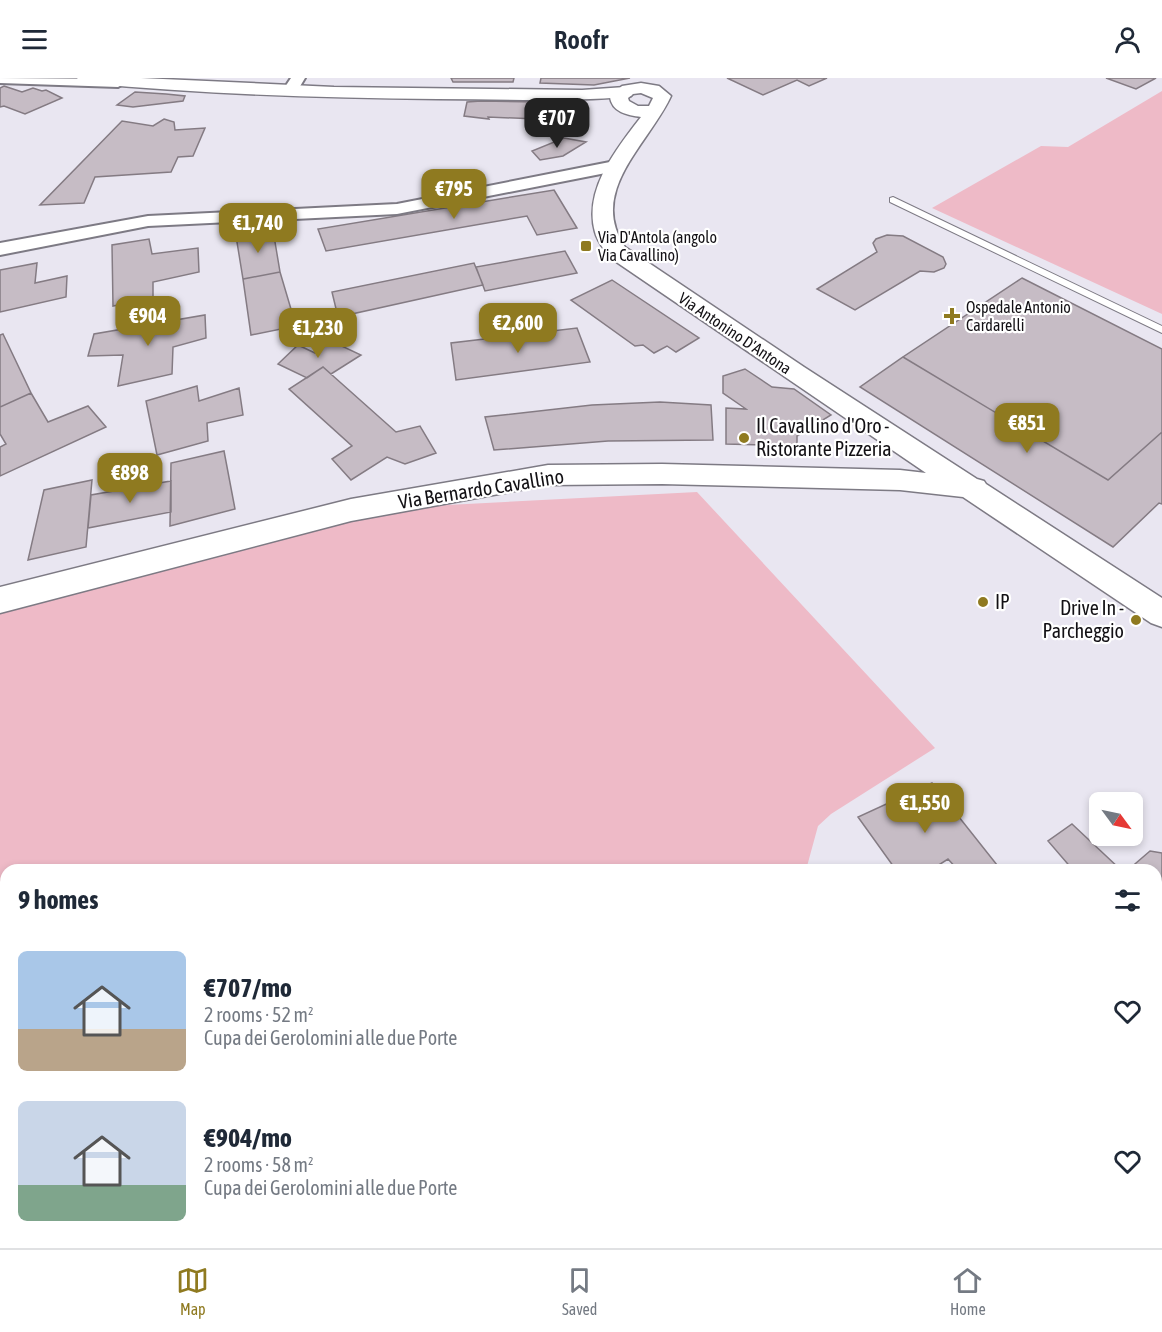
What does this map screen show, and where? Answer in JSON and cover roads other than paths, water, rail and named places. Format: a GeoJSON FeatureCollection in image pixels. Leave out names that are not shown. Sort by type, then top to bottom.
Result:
{"type":"FeatureCollection","features":[{"type":"Feature","properties":{"kind":"main road"},"geometry":{"type":"LineString","coordinates":[[86,78],[137,84],[294,84],[582,95],[634,90],[653,90],[662,96],[647,116],[627,109],[634,90]]}},
{"type":"Feature","properties":{"kind":"main road"},"geometry":{"type":"LineString","coordinates":[[106,78],[137,84]]}},
{"type":"Feature","properties":{"kind":"main road","name":"Via Antonino D'Antona"},"geometry":{"type":"LineString","coordinates":[[647,116],[615,166],[605,193],[601,216],[605,234],[617,252],[795,373],[974,488],[1162,614]]}},
{"type":"Feature","properties":{"kind":"main road","name":"Via Bernardo Cavallino"},"geometry":{"type":"LineString","coordinates":[[0,600],[351,510],[548,475],[662,474],[867,479],[974,488]]}},
{"type":"Feature","properties":{"kind":"street"},"geometry":{"type":"LineString","coordinates":[[0,79],[137,84]]}},
{"type":"Feature","properties":{"kind":"street"},"geometry":{"type":"LineString","coordinates":[[0,249],[148,221],[397,209],[615,166]]}},
{"type":"Feature","properties":{"kind":"lane"},"geometry":{"type":"LineString","coordinates":[[893,200],[1162,330]]}},
{"type":"Feature","properties":{"kind":"place","name":"Via D'Antola (angolo Via Cavallino)"},"geometry":{"type":"Point","coordinates":[586,246]}},
{"type":"Feature","properties":{"kind":"place","name":"Ospedale Antonio Cardarelli"},"geometry":{"type":"Point","coordinates":[952,316]}},
{"type":"Feature","properties":{"kind":"place","name":"Il Cavallino d'Oro - Ristorante Pizzeria"},"geometry":{"type":"Point","coordinates":[744,438]}},
{"type":"Feature","properties":{"kind":"place","name":"IP"},"geometry":{"type":"Point","coordinates":[983,602]}},
{"type":"Feature","properties":{"kind":"place","name":"Drive In - Parcheggio"},"geometry":{"type":"Point","coordinates":[1136,620]}}]}
